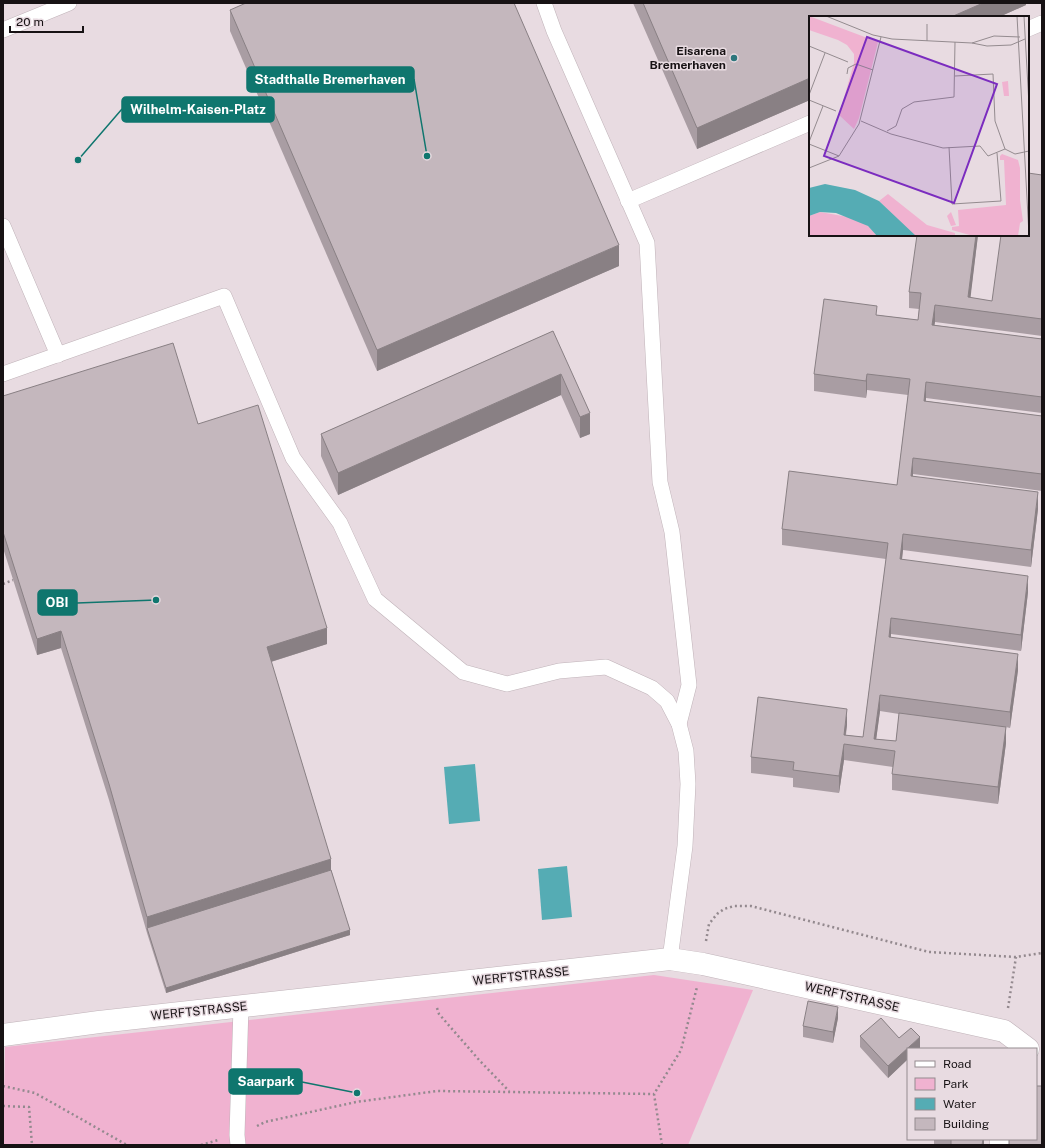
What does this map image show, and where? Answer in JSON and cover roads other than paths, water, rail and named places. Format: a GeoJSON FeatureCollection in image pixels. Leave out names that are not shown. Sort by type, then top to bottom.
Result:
{"type":"FeatureCollection","features":[{"type":"Feature","properties":{"kind":"street","name":"WERFTSTRASSE"},"geometry":{"type":"LineString","coordinates":[[3,1035],[99,1022],[670,959],[703,964],[1004,1040],[1025,1048]]}},
{"type":"Feature","properties":{"kind":"lane"},"geometry":{"type":"LineString","coordinates":[[3,30],[69,3]]}},
{"type":"Feature","properties":{"kind":"lane"},"geometry":{"type":"LineString","coordinates":[[544,3],[554,31],[647,243],[660,482],[672,532],[689,685],[679,724]]}},
{"type":"Feature","properties":{"kind":"lane"},"geometry":{"type":"LineString","coordinates":[[1029,29],[1042,23]]}},
{"type":"Feature","properties":{"kind":"lane"},"geometry":{"type":"LineString","coordinates":[[628,201],[809,123]]}},
{"type":"Feature","properties":{"kind":"lane"},"geometry":{"type":"LineString","coordinates":[[3,226],[58,355]]}},
{"type":"Feature","properties":{"kind":"lane"},"geometry":{"type":"LineString","coordinates":[[3,374],[224,296],[293,458],[340,523],[375,599],[463,672],[507,684],[559,671],[606,668],[652,688],[667,701],[679,724],[686,751],[688,784],[685,846],[670,959]]}},
{"type":"Feature","properties":{"kind":"lane"},"geometry":{"type":"LineString","coordinates":[[238,1140],[241,1007]]}},
{"type":"Feature","properties":{"kind":"water"},"geometry":{"type":"Polygon","coordinates":[[[475,764],[480,821],[449,824],[444,767],[475,764]]]}},
{"type":"Feature","properties":{"kind":"water"},"geometry":{"type":"Polygon","coordinates":[[[567,866],[572,917],[542,920],[538,869],[567,866]]]}},
{"type":"Feature","properties":{"kind":"place","name":"Eisarena Bremerhaven"},"geometry":{"type":"Point","coordinates":[734,58]}},
{"type":"Feature","properties":{"kind":"place","name":"Stadthalle Bremerhaven"},"geometry":{"type":"Point","coordinates":[427,156]}},
{"type":"Feature","properties":{"kind":"place","name":"Wilhelm-Kaisen-Platz"},"geometry":{"type":"Point","coordinates":[78,160]}},
{"type":"Feature","properties":{"kind":"place","name":"OBI"},"geometry":{"type":"Point","coordinates":[156,600]}},
{"type":"Feature","properties":{"kind":"place","name":"Saarpark"},"geometry":{"type":"Point","coordinates":[357,1093]}}]}
